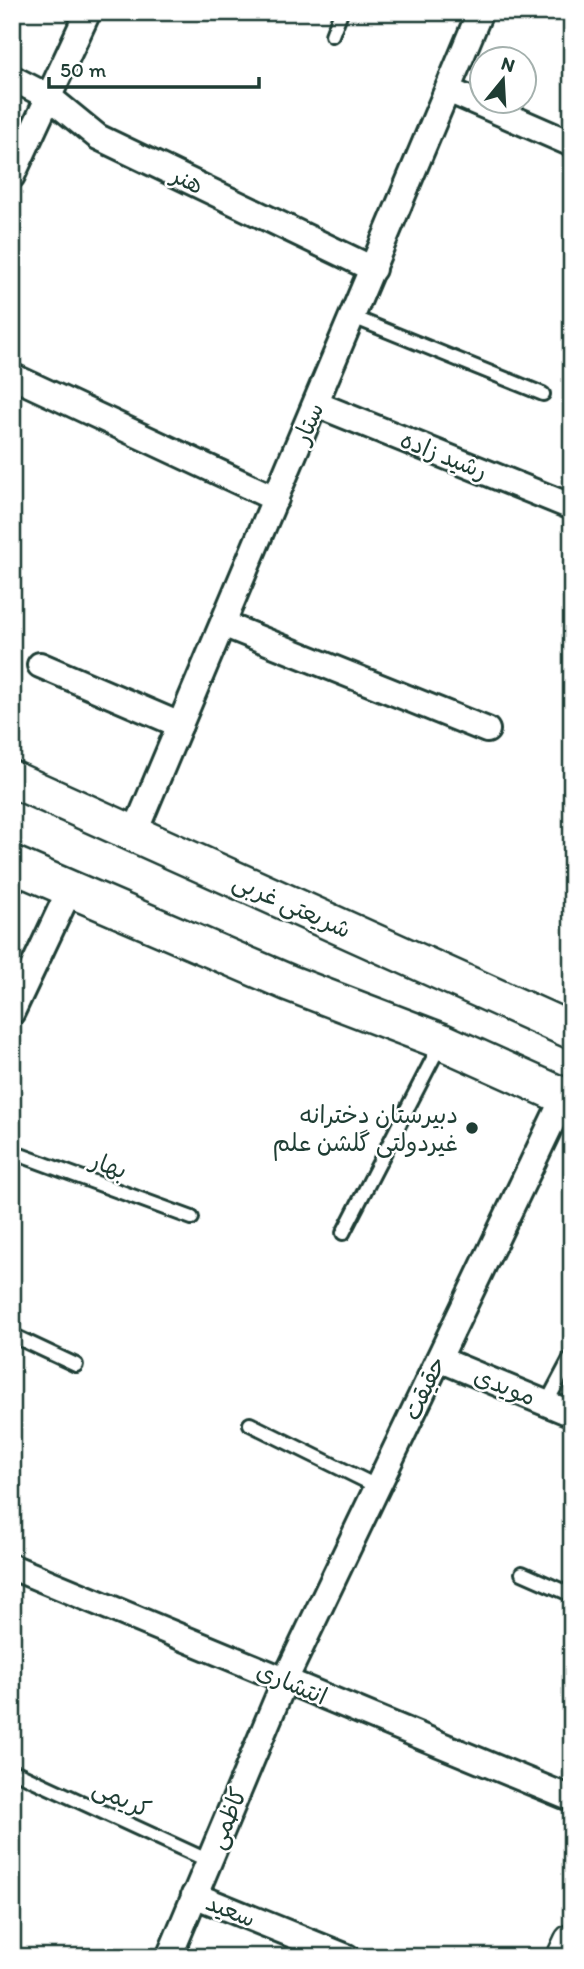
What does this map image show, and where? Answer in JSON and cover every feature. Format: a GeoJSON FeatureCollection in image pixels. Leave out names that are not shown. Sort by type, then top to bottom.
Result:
{"type":"FeatureCollection","features":[{"type":"Feature","properties":{"kind":"main road","name":"شریعتی غربی"},"geometry":{"type":"LineString","coordinates":[[12,779],[572,1031]]}},
{"type":"Feature","properties":{"kind":"main road"},"geometry":{"type":"LineString","coordinates":[[12,864],[289,984],[441,1041],[568,1098]]}},
{"type":"Feature","properties":{"kind":"main road"},"geometry":{"type":"LineString","coordinates":[[565,1957],[572,1942]]}},
{"type":"Feature","properties":{"kind":"street"},"geometry":{"type":"LineString","coordinates":[[12,176],[88,12]]}},
{"type":"Feature","properties":{"kind":"street","name":"ستار"},"geometry":{"type":"LineString","coordinates":[[134,834],[480,12]]}},
{"type":"Feature","properties":{"kind":"street","name":"هنر"},"geometry":{"type":"LineString","coordinates":[[12,78],[49,97],[98,136],[373,269]]}},
{"type":"Feature","properties":{"kind":"street"},"geometry":{"type":"LineString","coordinates":[[449,90],[572,144]]}},
{"type":"Feature","properties":{"kind":"street"},"geometry":{"type":"LineString","coordinates":[[12,376],[276,499]]}},
{"type":"Feature","properties":{"kind":"street","name":"رشید زاده"},"geometry":{"type":"LineString","coordinates":[[316,404],[572,507]]}},
{"type":"Feature","properties":{"kind":"street"},"geometry":{"type":"LineString","coordinates":[[223,624],[488,730]]}},
{"type":"Feature","properties":{"kind":"street"},"geometry":{"type":"LineString","coordinates":[[40,665],[180,725]]}},
{"type":"Feature","properties":{"kind":"street"},"geometry":{"type":"LineString","coordinates":[[12,1012],[70,889]]}},
{"type":"Feature","properties":{"kind":"street","name":"حقیقت"},"geometry":{"type":"LineString","coordinates":[[285,1680],[568,1098]]}},
{"type":"Feature","properties":{"kind":"street","name":"مویدی"},"geometry":{"type":"LineString","coordinates":[[439,1359],[572,1414]]}},
{"type":"Feature","properties":{"kind":"street","name":"انتشاری"},"geometry":{"type":"LineString","coordinates":[[12,1567],[572,1799]]}},
{"type":"Feature","properties":{"kind":"street","name":"کاظمی"},"geometry":{"type":"LineString","coordinates":[[169,1957],[285,1680]]}},
{"type":"Feature","properties":{"kind":"street","name":"سعید"},"geometry":{"type":"LineString","coordinates":[[194,1895],[346,1957]]}},
{"type":"Feature","properties":{"kind":"lane"},"geometry":{"type":"LineString","coordinates":[[332,35],[341,12]]}},
{"type":"Feature","properties":{"kind":"lane"},"geometry":{"type":"LineString","coordinates":[[353,317],[543,394]]}},
{"type":"Feature","properties":{"kind":"lane"},"geometry":{"type":"LineString","coordinates":[[343,1233],[441,1041]]}},
{"type":"Feature","properties":{"kind":"lane","name":"بهار"},"geometry":{"type":"LineString","coordinates":[[12,1152],[191,1218]]}},
{"type":"Feature","properties":{"kind":"lane"},"geometry":{"type":"LineString","coordinates":[[12,1335],[76,1365]]}},
{"type":"Feature","properties":{"kind":"lane"},"geometry":{"type":"LineString","coordinates":[[547,1402],[572,1355]]}},
{"type":"Feature","properties":{"kind":"lane"},"geometry":{"type":"LineString","coordinates":[[250,1424],[378,1487]]}},
{"type":"Feature","properties":{"kind":"lane"},"geometry":{"type":"LineString","coordinates":[[522,1573],[572,1595]]}},
{"type":"Feature","properties":{"kind":"lane","name":"کریمی"},"geometry":{"type":"LineString","coordinates":[[18,1773],[209,1861]]}},
{"type":"Feature","properties":{"kind":"place","name":"دبیرستان دخترانه غیردولتی گلشن علم"},"geometry":{"type":"Point","coordinates":[472,1128]}}]}
